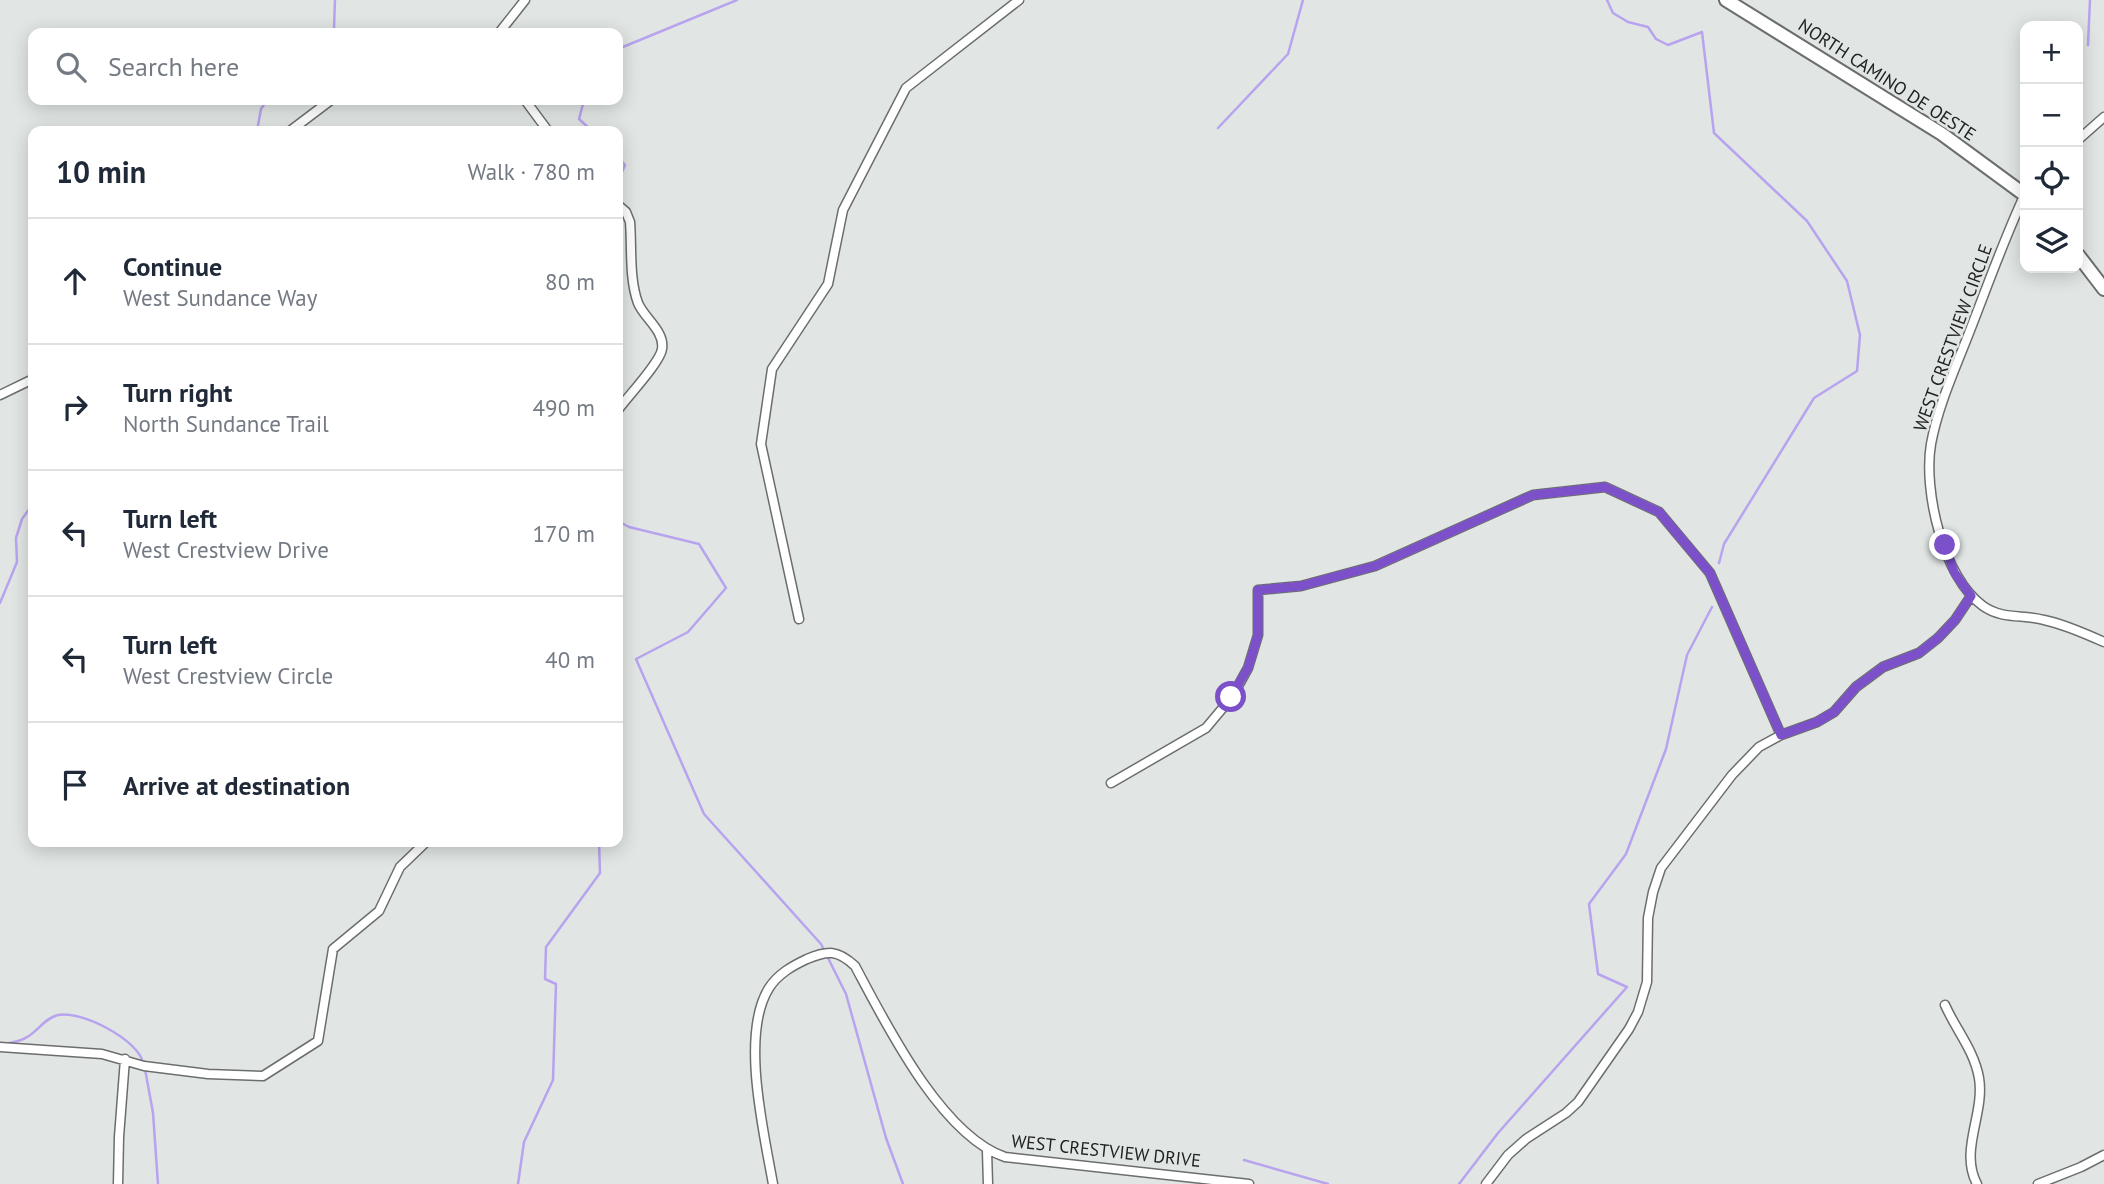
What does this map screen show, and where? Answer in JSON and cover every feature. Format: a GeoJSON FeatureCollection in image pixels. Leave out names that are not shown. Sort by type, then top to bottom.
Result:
{"type":"FeatureCollection","features":[{"type":"Feature","properties":{"kind":"street"},"geometry":{"type":"LineString","coordinates":[[505,28],[524,0]]}},
{"type":"Feature","properties":{"kind":"street"},"geometry":{"type":"LineString","coordinates":[[799,619],[761,444],[772,369],[828,284],[843,210],[906,88],[1019,0]]}},
{"type":"Feature","properties":{"kind":"street","name":"NORTH CAMINO DE OESTE"},"geometry":{"type":"LineString","coordinates":[[1726,0],[1941,134],[2020,191]]}},
{"type":"Feature","properties":{"kind":"street"},"geometry":{"type":"LineString","coordinates":[[297,126],[324,105]]}},
{"type":"Feature","properties":{"kind":"street"},"geometry":{"type":"LineString","coordinates":[[529,105],[544,126]]}},
{"type":"Feature","properties":{"kind":"street"},"geometry":{"type":"LineString","coordinates":[[2083,136],[2104,117]]}},
{"type":"Feature","properties":{"kind":"street","name":"WEST CRESTVIEW CIRCLE"},"geometry":{"type":"LineString","coordinates":[[2020,208],[1944,399],[1931,445],[1930,488],[1954,572],[1971,596],[1984,607],[2011,618],[2043,619],[2104,642]]}},
{"type":"Feature","properties":{"kind":"street"},"geometry":{"type":"LineString","coordinates":[[623,209],[630,222],[635,295],[640,307],[660,335],[662,343],[662,351],[657,361],[623,404]]}},
{"type":"Feature","properties":{"kind":"street"},"geometry":{"type":"LineString","coordinates":[[2083,262],[2104,289]]}},
{"type":"Feature","properties":{"kind":"street"},"geometry":{"type":"LineString","coordinates":[[0,395],[28,381]]}},
{"type":"Feature","properties":{"kind":"street"},"geometry":{"type":"LineString","coordinates":[[1111,783],[1206,728],[1231,697],[1248,668],[1258,635],[1258,590],[1301,586],[1375,566],[1533,495],[1605,487],[1659,512],[1710,573],[1781,735]]}},
{"type":"Feature","properties":{"kind":"street"},"geometry":{"type":"LineString","coordinates":[[1486,1184],[1508,1155],[1526,1139],[1566,1114],[1578,1102],[1629,1029],[1638,1012],[1647,982],[1648,918],[1661,869],[1710,801],[1759,747],[1781,735],[1817,722],[1834,712],[1856,687],[1883,667],[1919,653],[1955,620],[1971,596]]}},
{"type":"Feature","properties":{"kind":"street"},"geometry":{"type":"LineString","coordinates":[[0,1047],[102,1054],[144,1066],[263,1076],[318,1041],[333,949],[379,911],[400,867],[421,847]]}},
{"type":"Feature","properties":{"kind":"street","name":"WEST CRESTVIEW DRIVE"},"geometry":{"type":"LineString","coordinates":[[773,1184],[755,1067],[759,1011],[768,989],[794,965],[819,954],[835,953],[845,956],[855,967],[911,1066],[953,1120],[987,1151],[1005,1157],[1249,1184]]}},
{"type":"Feature","properties":{"kind":"street"},"geometry":{"type":"LineString","coordinates":[[1945,1005],[1974,1060],[1980,1081],[1970,1151],[1970,1169],[1977,1184]]}},
{"type":"Feature","properties":{"kind":"street"},"geometry":{"type":"LineString","coordinates":[[118,1184],[125,1059]]}},
{"type":"Feature","properties":{"kind":"street"},"geometry":{"type":"LineString","coordinates":[[1978,1100],[1988,1101]]}},
{"type":"Feature","properties":{"kind":"street"},"geometry":{"type":"LineString","coordinates":[[987,1151],[988,1184]]}},
{"type":"Feature","properties":{"kind":"street"},"geometry":{"type":"LineString","coordinates":[[2038,1184],[2104,1155]]}},
{"type":"Feature","properties":{"kind":"waterway"},"geometry":{"type":"LineString","coordinates":[[334,28],[335,0]]}},
{"type":"Feature","properties":{"kind":"waterway"},"geometry":{"type":"LineString","coordinates":[[623,47],[737,0]]}},
{"type":"Feature","properties":{"kind":"waterway"},"geometry":{"type":"LineString","coordinates":[[1218,128],[1288,54],[1303,0]]}},
{"type":"Feature","properties":{"kind":"waterway"},"geometry":{"type":"LineString","coordinates":[[1607,0],[1613,13],[1628,22],[1648,27],[1656,39],[1668,45],[1702,32],[1714,133],[1807,221],[1847,281],[1860,335],[1857,371],[1814,398],[1724,544],[1719,563]]}},
{"type":"Feature","properties":{"kind":"waterway"},"geometry":{"type":"LineString","coordinates":[[2088,45],[2090,0]]}},
{"type":"Feature","properties":{"kind":"waterway"},"geometry":{"type":"LineString","coordinates":[[258,126],[264,105]]}},
{"type":"Feature","properties":{"kind":"waterway"},"geometry":{"type":"LineString","coordinates":[[583,105],[579,119],[587,126]]}},
{"type":"Feature","properties":{"kind":"waterway"},"geometry":{"type":"LineString","coordinates":[[623,163],[623,170]]}},
{"type":"Feature","properties":{"kind":"waterway"},"geometry":{"type":"LineString","coordinates":[[0,603],[17,562],[16,538],[22,519],[28,511]]}},
{"type":"Feature","properties":{"kind":"waterway"},"geometry":{"type":"LineString","coordinates":[[623,524],[699,544],[726,588],[688,632],[636,659],[704,814],[821,944],[846,994],[886,1138],[903,1184]]}},
{"type":"Feature","properties":{"kind":"waterway"},"geometry":{"type":"LineString","coordinates":[[1459,1184],[1498,1133],[1627,987],[1598,974],[1589,904],[1626,854],[1666,749],[1687,655],[1712,607]]}},
{"type":"Feature","properties":{"kind":"waterway"},"geometry":{"type":"LineString","coordinates":[[518,1184],[524,1142],[553,1080],[556,984],[545,979],[546,947],[600,873],[599,847]]}},
{"type":"Feature","properties":{"kind":"waterway"},"geometry":{"type":"LineString","coordinates":[[6,1044],[25,1038],[53,1017],[68,1015],[108,1028],[131,1045],[143,1063]]}},
{"type":"Feature","properties":{"kind":"waterway"},"geometry":{"type":"LineString","coordinates":[[145,1069],[153,1113],[158,1184]]}},
{"type":"Feature","properties":{"kind":"waterway"},"geometry":{"type":"LineString","coordinates":[[1244,1160],[1328,1184]]}},
{"type":"Feature","properties":{"kind":"route"},"geometry":{"type":"LineString","coordinates":[[1231,697],[1248,668],[1258,635],[1258,590],[1301,586],[1375,566],[1533,495],[1605,487],[1659,512],[1710,573],[1781,735],[1817,722],[1834,712],[1856,687],[1883,667],[1919,653],[1955,620],[1971,596],[1954,572],[1945,545]]}}]}
